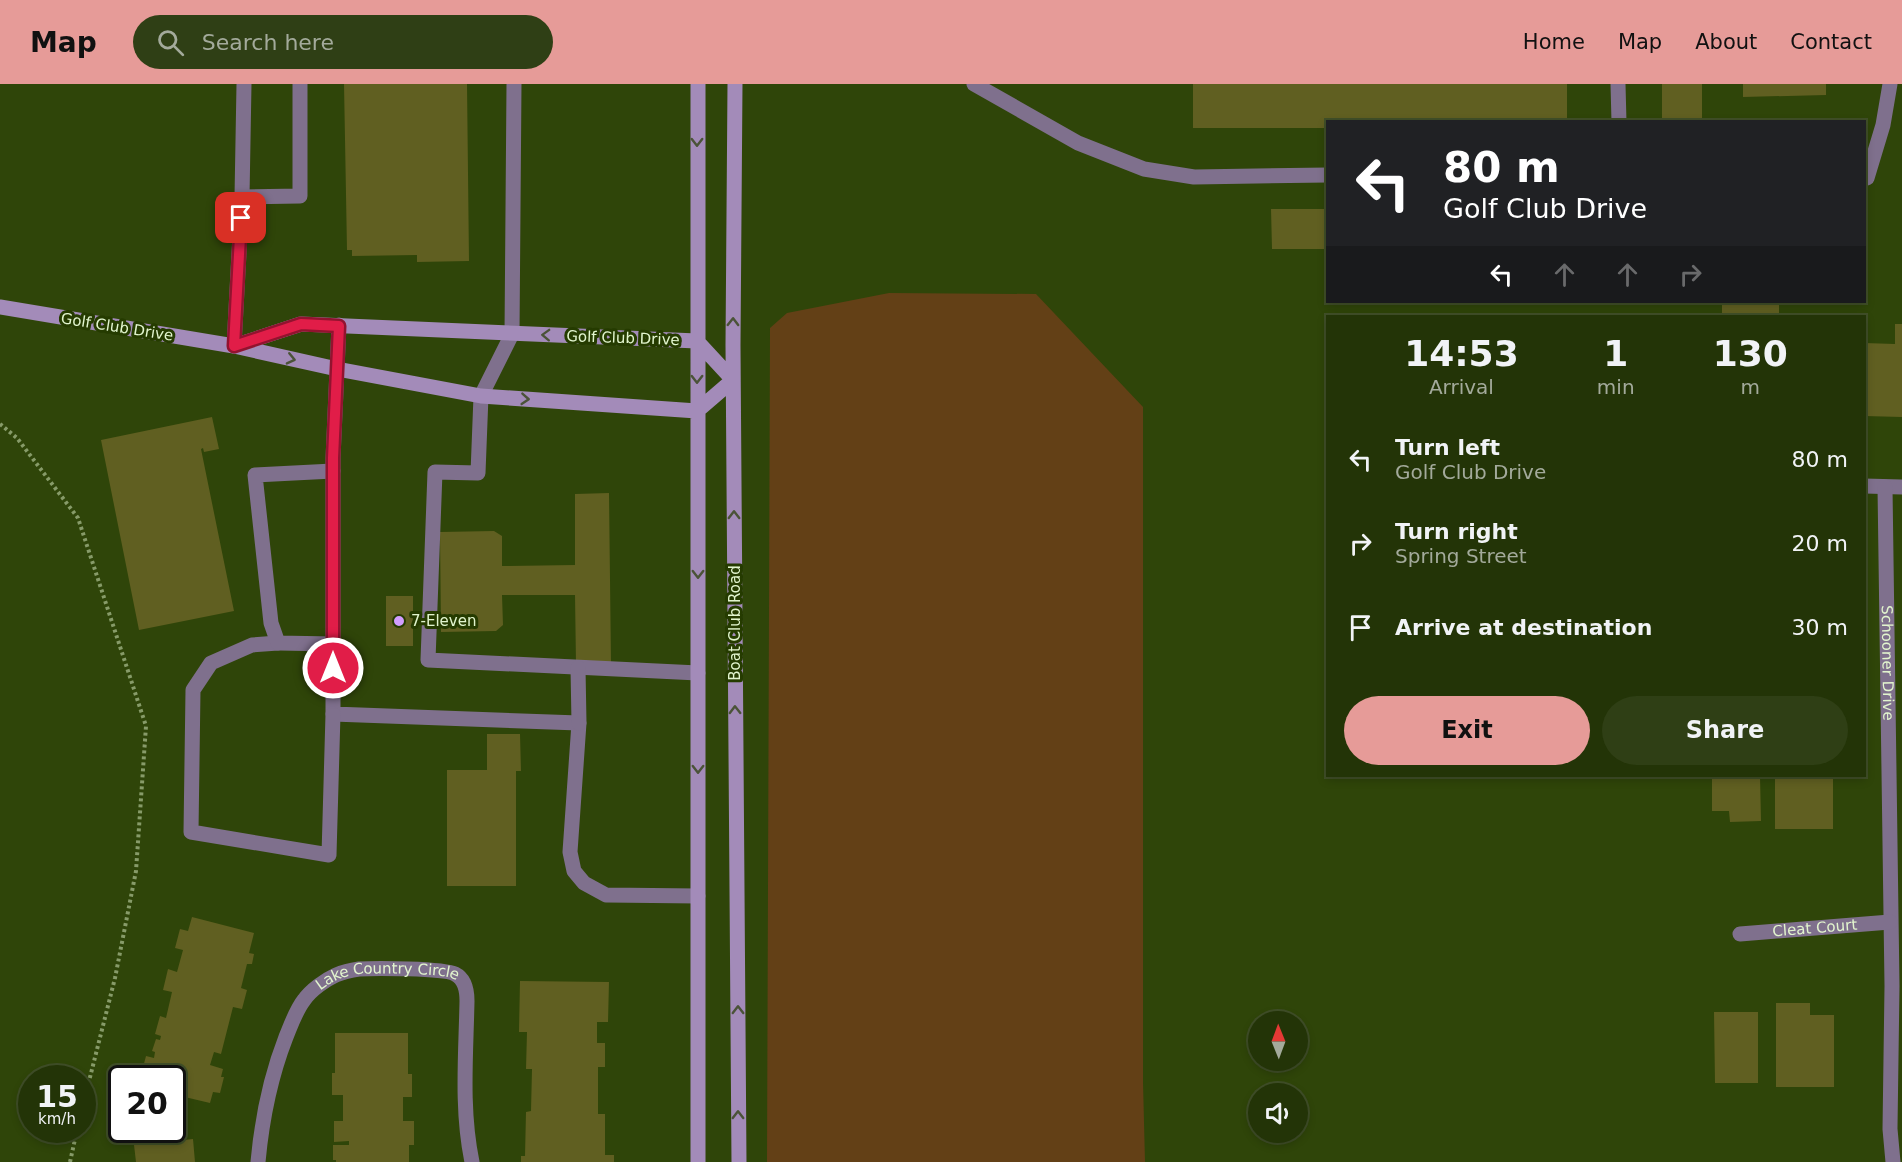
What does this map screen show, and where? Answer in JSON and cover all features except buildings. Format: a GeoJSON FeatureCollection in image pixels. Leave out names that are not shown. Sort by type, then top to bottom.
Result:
{"type":"FeatureCollection","features":[{"type":"Feature","properties":{"kind":"main road"},"geometry":{"type":"LineString","coordinates":[[698,84],[698,1162]]}},
{"type":"Feature","properties":{"kind":"main road","name":"Boat Club Road"},"geometry":{"type":"LineString","coordinates":[[735,84],[733,380],[739,1162]]}},
{"type":"Feature","properties":{"kind":"main road","name":"Golf Club Drive"},"geometry":{"type":"LineString","coordinates":[[0,307],[234,346],[337,369],[482,396],[697,411]]}},
{"type":"Feature","properties":{"kind":"main road","name":"Golf Club Drive"},"geometry":{"type":"LineString","coordinates":[[234,346],[301,324],[697,340],[733,380]]}},
{"type":"Feature","properties":{"kind":"main road"},"geometry":{"type":"LineString","coordinates":[[697,411],[733,380]]}},
{"type":"Feature","properties":{"kind":"street"},"geometry":{"type":"LineString","coordinates":[[234,346],[242,196],[244,84]]}},
{"type":"Feature","properties":{"kind":"street"},"geometry":{"type":"LineString","coordinates":[[242,196],[300,196],[300,84]]}},
{"type":"Feature","properties":{"kind":"street"},"geometry":{"type":"LineString","coordinates":[[514,84],[512,334],[482,396],[478,473],[435,472],[428,660],[698,673]]}},
{"type":"Feature","properties":{"kind":"street"},"geometry":{"type":"LineString","coordinates":[[974,84],[1078,143],[1144,169],[1194,177],[1326,175]]}},
{"type":"Feature","properties":{"kind":"street"},"geometry":{"type":"LineString","coordinates":[[1618,84],[1619,120]]}},
{"type":"Feature","properties":{"kind":"street"},"geometry":{"type":"LineString","coordinates":[[1868,178],[1883,125],[1890,84]]}},
{"type":"Feature","properties":{"kind":"street"},"geometry":{"type":"LineString","coordinates":[[333,644],[252,645],[211,663],[193,690],[191,832],[329,855],[333,714],[333,644],[333,471],[339,326]]}},
{"type":"Feature","properties":{"kind":"street"},"geometry":{"type":"LineString","coordinates":[[278,643],[271,623],[255,475],[333,471]]}},
{"type":"Feature","properties":{"kind":"street"},"geometry":{"type":"LineString","coordinates":[[1866,486],[1902,487]]}},
{"type":"Feature","properties":{"kind":"street","name":"Schooner Drive"},"geometry":{"type":"LineString","coordinates":[[1885,487],[1892,986],[1890,1129],[1893,1162]]}},
{"type":"Feature","properties":{"kind":"street"},"geometry":{"type":"LineString","coordinates":[[579,668],[579,723],[570,852],[574,871],[584,883],[606,895],[698,896]]}},
{"type":"Feature","properties":{"kind":"street"},"geometry":{"type":"LineString","coordinates":[[333,714],[579,723]]}},
{"type":"Feature","properties":{"kind":"street","name":"Cleat Court"},"geometry":{"type":"LineString","coordinates":[[1740,934],[1890,922]]}},
{"type":"Feature","properties":{"kind":"street","name":"Lake Country Circle"},"geometry":{"type":"LineString","coordinates":[[258,1162],[265,1103],[273,1072],[292,1022],[304,1000],[320,985],[337,975],[359,969],[415,969],[453,973],[464,984],[467,992],[465,1108],[472,1162]]}},
{"type":"Feature","properties":{"kind":"path"},"geometry":{"type":"LineString","coordinates":[[0,424],[16,438],[78,518],[146,726],[136,871],[115,978],[93,1065]]}},
{"type":"Feature","properties":{"kind":"path"},"geometry":{"type":"LineString","coordinates":[[70,1162],[75,1143]]}},
{"type":"Feature","properties":{"kind":"shaded area"},"geometry":{"type":"Polygon","coordinates":[[[889,293],[1036,294],[1143,407],[1145,1162],[767,1162],[770,328],[787,313],[889,293]]]}},
{"type":"Feature","properties":{"kind":"place","name":"7-Eleven"},"geometry":{"type":"Point","coordinates":[399,621]}},
{"type":"Feature","properties":{"kind":"route"},"geometry":{"type":"LineString","coordinates":[[241,218],[234,346],[301,324],[339,326],[333,458],[333,668]]}}]}
